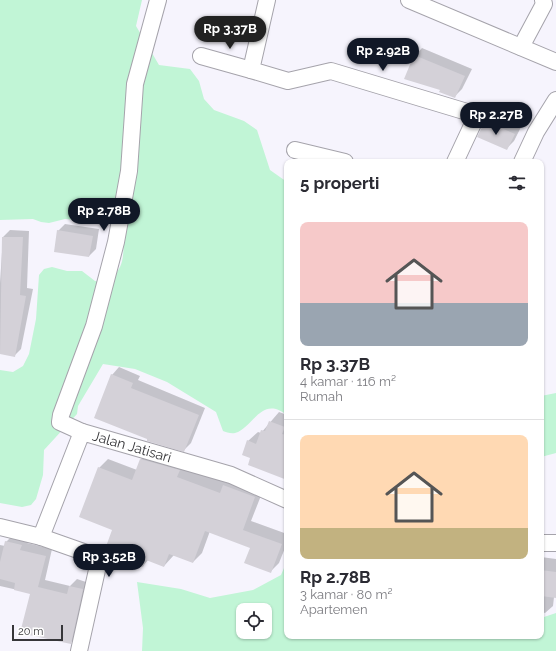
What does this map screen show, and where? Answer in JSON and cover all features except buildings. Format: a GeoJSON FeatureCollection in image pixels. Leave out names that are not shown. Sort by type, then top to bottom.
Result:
{"type":"FeatureCollection","features":[{"type":"Feature","properties":{"kind":"street"},"geometry":{"type":"LineString","coordinates":[[82,432],[63,425],[60,422],[60,416],[94,326],[116,242],[129,171],[135,84],[158,0]]}},
{"type":"Feature","properties":{"kind":"street"},"geometry":{"type":"LineString","coordinates":[[251,70],[267,0]]}},
{"type":"Feature","properties":{"kind":"street"},"geometry":{"type":"LineString","coordinates":[[409,0],[437,5],[521,47],[556,62]]}},
{"type":"Feature","properties":{"kind":"street"},"geometry":{"type":"LineString","coordinates":[[521,47],[544,4],[544,0]]}},
{"type":"Feature","properties":{"kind":"street"},"geometry":{"type":"LineString","coordinates":[[201,56],[288,81],[331,72],[476,115],[456,159]]}},
{"type":"Feature","properties":{"kind":"street"},"geometry":{"type":"LineString","coordinates":[[523,159],[536,132],[556,100]]}},
{"type":"Feature","properties":{"kind":"street"},"geometry":{"type":"LineString","coordinates":[[296,150],[333,159]]}},
{"type":"Feature","properties":{"kind":"street","name":"Jalan Jatisari"},"geometry":{"type":"LineString","coordinates":[[42,537],[82,432],[231,475],[284,499]]}},
{"type":"Feature","properties":{"kind":"street"},"geometry":{"type":"LineString","coordinates":[[0,527],[42,537],[95,556],[98,561],[80,651]]}},
{"type":"Feature","properties":{"kind":"street"},"geometry":{"type":"LineString","coordinates":[[544,543],[556,542]]}},
{"type":"Feature","properties":{"kind":"green space"},"geometry":{"type":"Polygon","coordinates":[[[0,0],[142,0],[136,26],[159,65],[190,69],[199,81],[204,99],[214,110],[244,121],[257,130],[270,170],[284,180],[284,413],[278,410],[264,410],[242,430],[235,433],[223,431],[216,412],[167,382],[135,369],[103,364],[78,406],[77,414],[44,450],[43,475],[36,499],[31,505],[22,507],[0,503],[0,370],[13,372],[23,366],[29,354],[36,319],[39,275],[44,269],[52,267],[67,271],[82,271],[95,281],[103,282],[116,273],[122,262],[123,242],[122,223],[65,219],[49,223],[33,219],[0,220],[0,0]]]}},
{"type":"Feature","properties":{"kind":"green space"},"geometry":{"type":"Polygon","coordinates":[[[556,393],[556,453],[544,456],[544,395],[556,393]]]}},
{"type":"Feature","properties":{"kind":"green space"},"geometry":{"type":"Polygon","coordinates":[[[284,568],[284,639],[544,639],[544,617],[556,613],[556,651],[142,651],[143,628],[137,582],[181,589],[210,598],[253,590],[281,575],[284,568]]]}}]}
